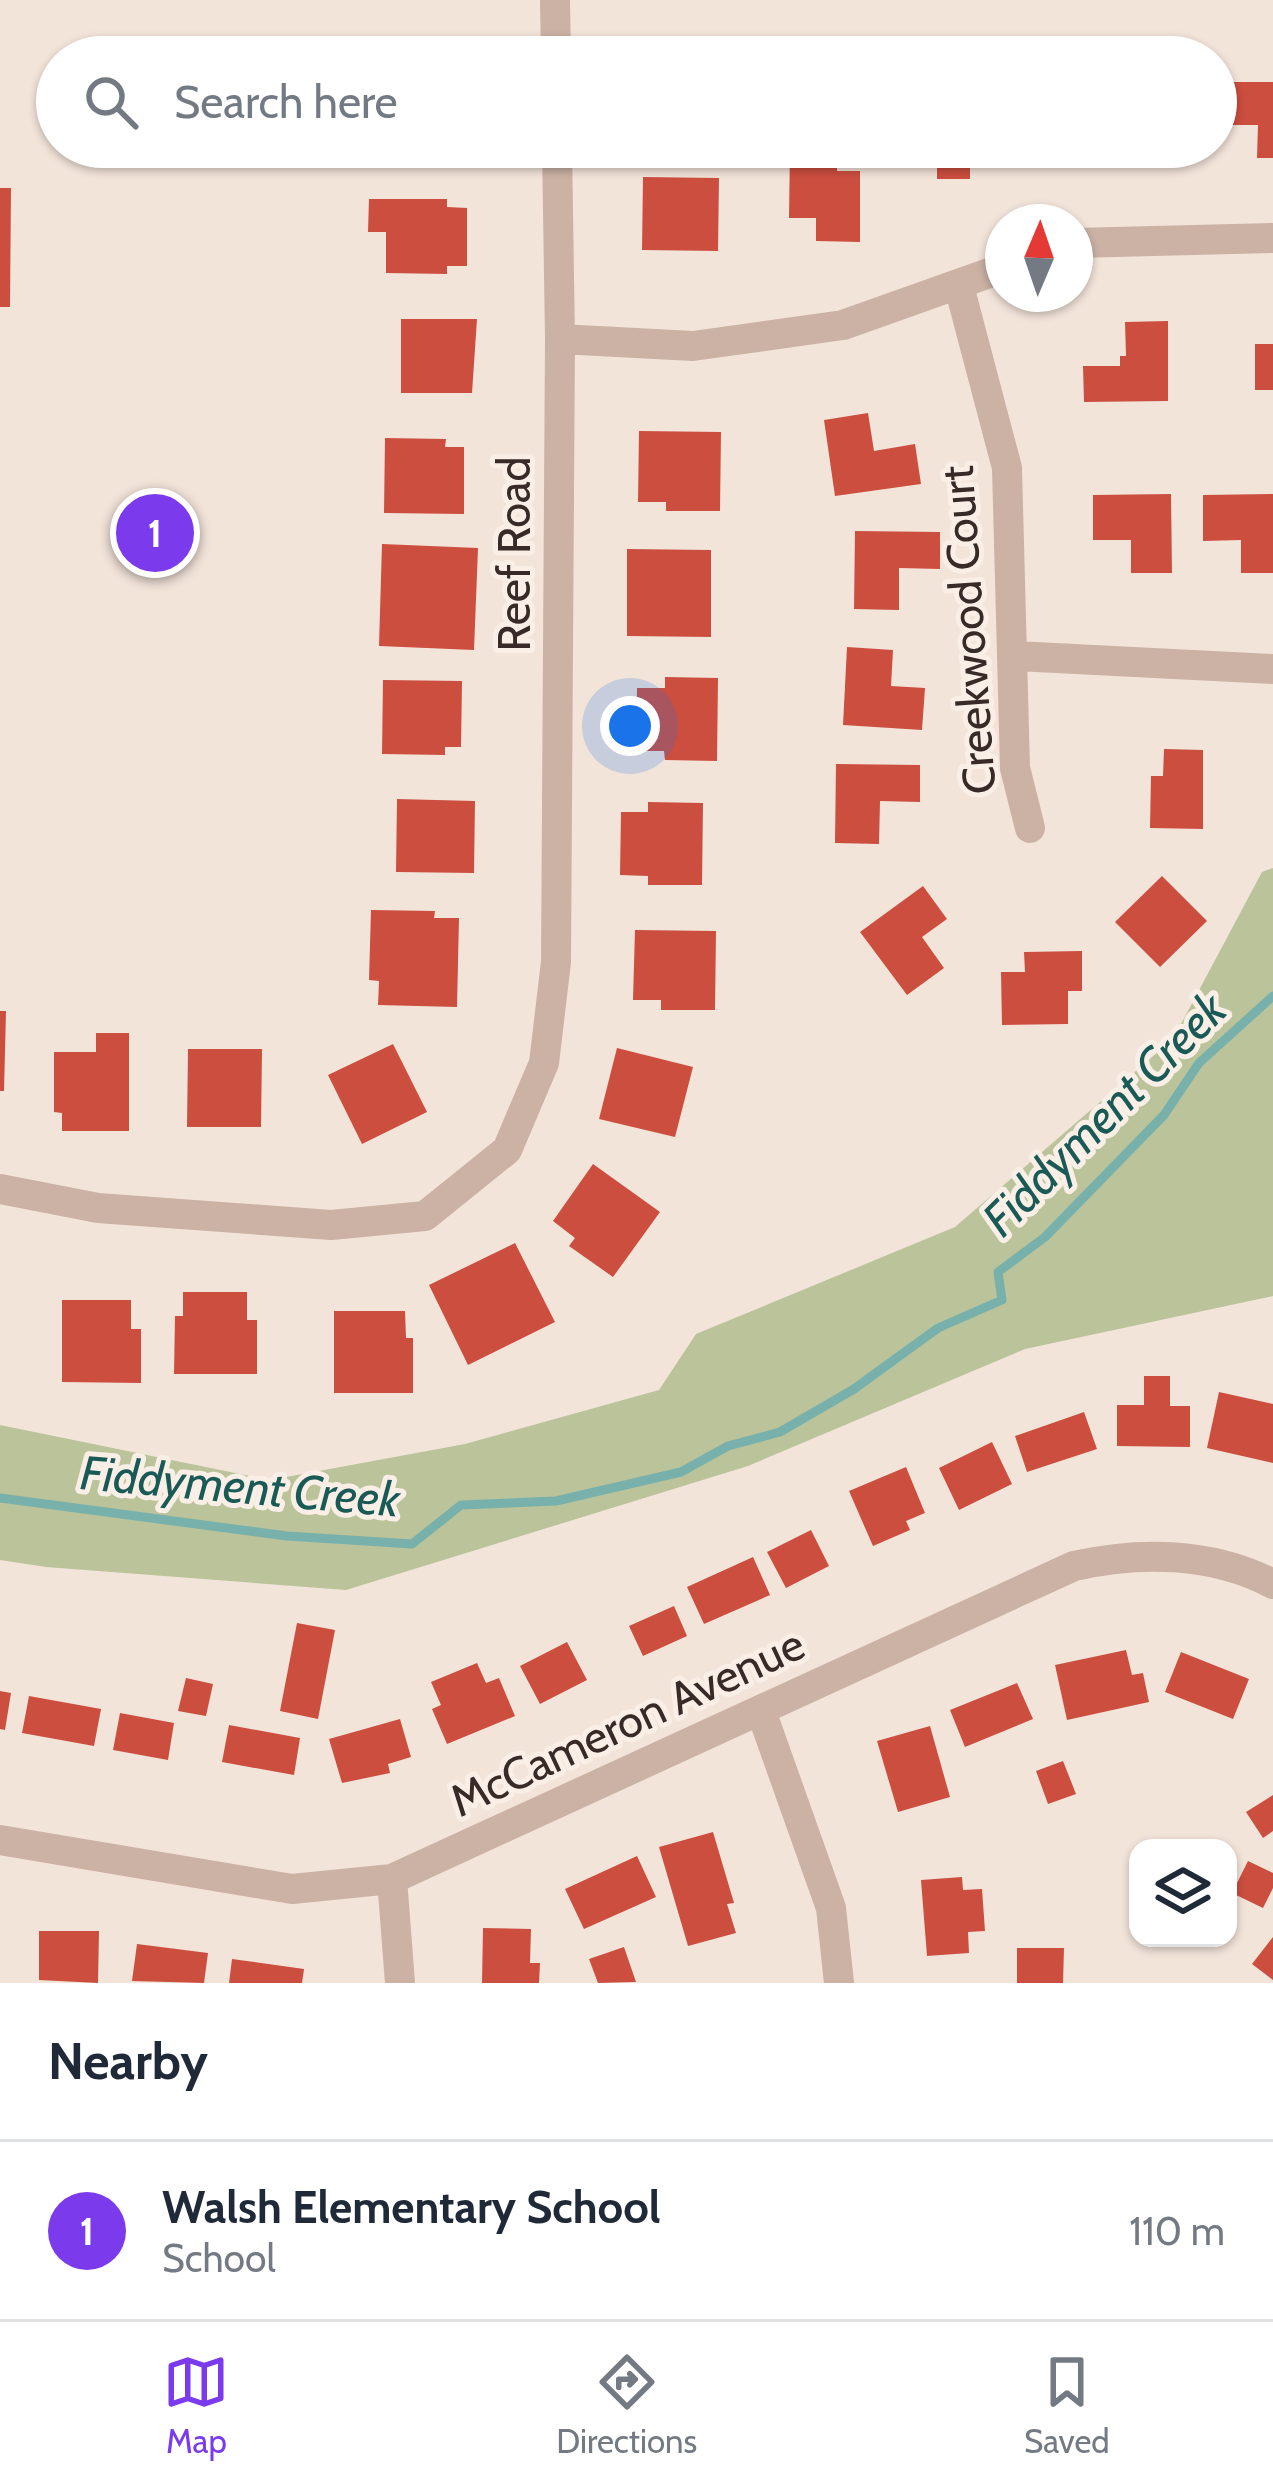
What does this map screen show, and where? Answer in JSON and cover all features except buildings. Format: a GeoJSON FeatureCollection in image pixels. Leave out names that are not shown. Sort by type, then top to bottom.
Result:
{"type":"FeatureCollection","features":[{"type":"Feature","properties":{"kind":"street"},"geometry":{"type":"LineString","coordinates":[[555,0],[556,36]]}},
{"type":"Feature","properties":{"kind":"street","name":"Reef Road"},"geometry":{"type":"LineString","coordinates":[[0,1189],[98,1208],[308,1223],[425,1216],[507,1150],[544,1063],[556,962],[557,168]]}},
{"type":"Feature","properties":{"kind":"street"},"geometry":{"type":"LineString","coordinates":[[1093,243],[1273,238]]}},
{"type":"Feature","properties":{"kind":"street"},"geometry":{"type":"LineString","coordinates":[[560,339],[693,346],[843,325],[985,275]]}},
{"type":"Feature","properties":{"kind":"street","name":"Creekwood Court"},"geometry":{"type":"LineString","coordinates":[[959,286],[1006,468],[1015,768],[1030,828]]}},
{"type":"Feature","properties":{"kind":"street"},"geometry":{"type":"LineString","coordinates":[[1015,656],[1273,669]]}},
{"type":"Feature","properties":{"kind":"street","name":"McCameron Avenue"},"geometry":{"type":"LineString","coordinates":[[0,1840],[292,1889],[392,1880],[1074,1566],[1168,1556],[1220,1564],[1273,1584]]}},
{"type":"Feature","properties":{"kind":"street"},"geometry":{"type":"LineString","coordinates":[[761,1711],[832,1908],[839,1983]]}},
{"type":"Feature","properties":{"kind":"street"},"geometry":{"type":"LineString","coordinates":[[392,1880],[400,1983]]}},
{"type":"Feature","properties":{"kind":"green space"},"geometry":{"type":"Polygon","coordinates":[[[1273,868],[1273,1296],[1025,1349],[748,1466],[346,1590],[0,1560],[0,1425],[270,1480],[465,1444],[659,1390],[696,1334],[955,1227],[1173,1039],[1262,872],[1273,868]]]}},
{"type":"Feature","properties":{"kind":"waterway","name":"Fiddyment Creek"},"geometry":{"type":"LineString","coordinates":[[0,1498],[287,1536],[412,1544],[461,1505],[556,1501],[681,1472],[728,1446],[780,1432],[854,1389],[938,1328],[1002,1300],[998,1272],[1045,1237],[1164,1115],[1199,1063],[1273,996]]}},
{"type":"Feature","properties":{"kind":"place","name":"Walsh Elementary School"},"geometry":{"type":"Point","coordinates":[155,533]}}]}
